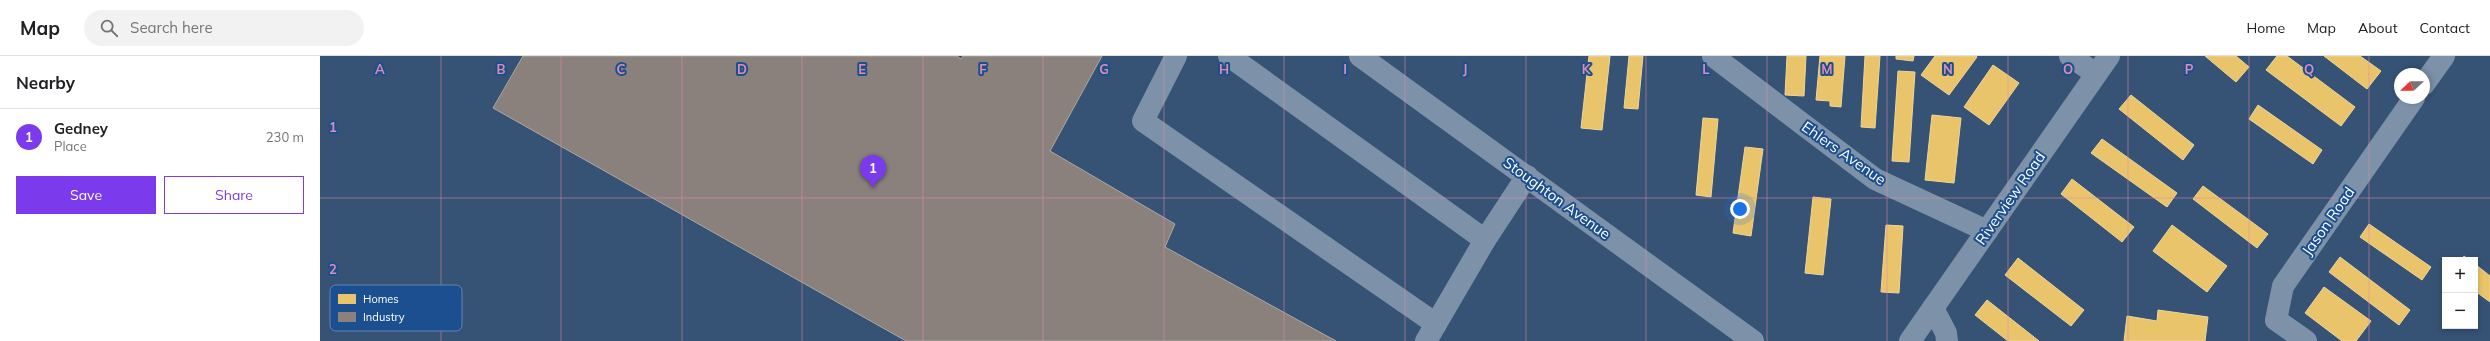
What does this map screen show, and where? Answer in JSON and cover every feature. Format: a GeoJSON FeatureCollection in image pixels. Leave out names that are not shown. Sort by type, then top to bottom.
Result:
{"type":"FeatureCollection","features":[{"type":"Feature","properties":{"kind":"street"},"geometry":{"type":"LineString","coordinates":[[1176,56],[1143,121],[1431,333],[1484,240],[1527,176]]}},
{"type":"Feature","properties":{"kind":"street"},"geometry":{"type":"LineString","coordinates":[[1229,56],[1484,240]]}},
{"type":"Feature","properties":{"kind":"street","name":"Stoughton Avenue"},"geometry":{"type":"LineString","coordinates":[[1360,56],[1753,341]]}},
{"type":"Feature","properties":{"kind":"street","name":"Ehlers Avenue"},"geometry":{"type":"LineString","coordinates":[[1713,56],[1875,179],[1987,231]]}},
{"type":"Feature","properties":{"kind":"street"},"geometry":{"type":"LineString","coordinates":[[2070,56],[2096,74]]}},
{"type":"Feature","properties":{"kind":"street","name":"Riverview Road"},"geometry":{"type":"LineString","coordinates":[[1910,341],[2109,56]]}},
{"type":"Feature","properties":{"kind":"street"},"geometry":{"type":"LineString","coordinates":[[2430,76],[2444,56]]}},
{"type":"Feature","properties":{"kind":"street","name":"Jason Road"},"geometry":{"type":"LineString","coordinates":[[2306,341],[2276,320],[2283,286],[2410,104]]}},
{"type":"Feature","properties":{"kind":"street"},"geometry":{"type":"LineString","coordinates":[[1933,308],[1946,333],[1947,341]]}},
{"type":"Feature","properties":{"kind":"building: Homes"},"geometry":{"type":"Polygon","coordinates":[[[1589,56],[1610,56],[1602,130],[1581,128],[1589,56]]]}},
{"type":"Feature","properties":{"kind":"building: Homes"},"geometry":{"type":"Polygon","coordinates":[[[1629,56],[1643,56],[1638,109],[1624,108],[1629,56]]]}},
{"type":"Feature","properties":{"kind":"building: Homes"},"geometry":{"type":"Polygon","coordinates":[[[1787,56],[1806,56],[1804,96],[1785,95],[1787,56]]]}},
{"type":"Feature","properties":{"kind":"building: Homes"},"geometry":{"type":"Polygon","coordinates":[[[1820,56],[1845,56],[1841,107],[1830,106],[1830,101],[1816,100],[1820,56]]]}},
{"type":"Feature","properties":{"kind":"building: Homes"},"geometry":{"type":"Polygon","coordinates":[[[1865,56],[1880,56],[1875,128],[1861,127],[1865,56]]]}},
{"type":"Feature","properties":{"kind":"building: Homes"},"geometry":{"type":"Polygon","coordinates":[[[1896,56],[1914,56],[1913,61],[1896,59],[1896,56]]]}},
{"type":"Feature","properties":{"kind":"building: Homes"},"geometry":{"type":"Polygon","coordinates":[[[1935,56],[1977,57],[1949,95],[1921,75],[1935,56]]]}},
{"type":"Feature","properties":{"kind":"building: Homes"},"geometry":{"type":"Polygon","coordinates":[[[2205,56],[2236,56],[2249,67],[2236,82],[2205,56]]]}},
{"type":"Feature","properties":{"kind":"building: Homes"},"geometry":{"type":"Polygon","coordinates":[[[2277,56],[2287,56],[2355,107],[2341,126],[2266,70],[2277,56]]]}},
{"type":"Feature","properties":{"kind":"building: Homes"},"geometry":{"type":"Polygon","coordinates":[[[2324,56],[2360,56],[2381,71],[2367,89],[2324,56]]]}},
{"type":"Feature","properties":{"kind":"building: Homes"},"geometry":{"type":"Polygon","coordinates":[[[1993,65],[2019,83],[1989,125],[1964,107],[1993,65]]]}},
{"type":"Feature","properties":{"kind":"building: Homes"},"geometry":{"type":"Polygon","coordinates":[[[1898,71],[1915,72],[1909,162],[1892,161],[1898,71]]]}},
{"type":"Feature","properties":{"kind":"building: Homes"},"geometry":{"type":"Polygon","coordinates":[[[2131,95],[2194,145],[2183,160],[2119,109],[2131,95]]]}},
{"type":"Feature","properties":{"kind":"building: Homes"},"geometry":{"type":"Polygon","coordinates":[[[2258,105],[2322,150],[2313,164],[2249,119],[2258,105]]]}},
{"type":"Feature","properties":{"kind":"building: Homes"},"geometry":{"type":"Polygon","coordinates":[[[1932,115],[1961,118],[1954,183],[1925,180],[1932,115]]]}},
{"type":"Feature","properties":{"kind":"building: Homes"},"geometry":{"type":"Polygon","coordinates":[[[1703,118],[1718,119],[1711,197],[1696,195],[1703,118]]]}},
{"type":"Feature","properties":{"kind":"building: Homes"},"geometry":{"type":"Polygon","coordinates":[[[2102,139],[2177,193],[2167,207],[2091,153],[2102,139]]]}},
{"type":"Feature","properties":{"kind":"building: Homes"},"geometry":{"type":"Polygon","coordinates":[[[1745,147],[1763,149],[1751,236],[1733,233],[1745,147]]]}},
{"type":"Feature","properties":{"kind":"building: Homes"},"geometry":{"type":"Polygon","coordinates":[[[2072,179],[2134,227],[2122,242],[2061,194],[2072,179]]]}},
{"type":"Feature","properties":{"kind":"building: Homes"},"geometry":{"type":"Polygon","coordinates":[[[2203,186],[2268,234],[2257,248],[2193,199],[2203,186]]]}},
{"type":"Feature","properties":{"kind":"building: Homes"},"geometry":{"type":"Polygon","coordinates":[[[1813,197],[1831,199],[1823,275],[1805,273],[1813,197]]]}},
{"type":"Feature","properties":{"kind":"building: Homes"},"geometry":{"type":"Polygon","coordinates":[[[2369,224],[2431,267],[2422,280],[2360,237],[2369,224]]]}},
{"type":"Feature","properties":{"kind":"building: Homes"},"geometry":{"type":"Polygon","coordinates":[[[1886,225],[1903,226],[1899,293],[1881,292],[1886,225]]]}},
{"type":"Feature","properties":{"kind":"building: Homes"},"geometry":{"type":"Polygon","coordinates":[[[2172,225],[2227,266],[2207,292],[2153,251],[2172,225]]]}},
{"type":"Feature","properties":{"kind":"building: Homes"},"geometry":{"type":"Polygon","coordinates":[[[2340,257],[2410,310],[2399,325],[2329,272],[2340,257]]]}},
{"type":"Feature","properties":{"kind":"building: Homes"},"geometry":{"type":"Polygon","coordinates":[[[2018,258],[2084,310],[2071,326],[2005,275],[2018,258]]]}},
{"type":"Feature","properties":{"kind":"building: Homes"},"geometry":{"type":"Polygon","coordinates":[[[2478,266],[2490,276],[2490,302],[2478,293],[2478,266]]]}},
{"type":"Feature","properties":{"kind":"building: Homes"},"geometry":{"type":"Polygon","coordinates":[[[2324,287],[2371,321],[2356,341],[2342,341],[2305,313],[2324,287]]]}},
{"type":"Feature","properties":{"kind":"building: Homes"},"geometry":{"type":"Polygon","coordinates":[[[1987,300],[2039,341],[2008,341],[1975,315],[1987,300]]]}},
{"type":"Feature","properties":{"kind":"building: Homes"},"geometry":{"type":"Polygon","coordinates":[[[2158,310],[2208,317],[2205,341],[2124,341],[2127,316],[2157,321],[2158,310]]]}},
{"type":"Feature","properties":{"kind":"building: Industry"},"geometry":{"type":"Polygon","coordinates":[[[523,56],[957,56],[961,59],[963,56],[1102,56],[1050,151],[1175,224],[1165,247],[1336,341],[906,341],[493,108],[523,56]]]}},
{"type":"Feature","properties":{"kind":"place","name":"Gedney"},"geometry":{"type":"Point","coordinates":[873,188]}}]}
